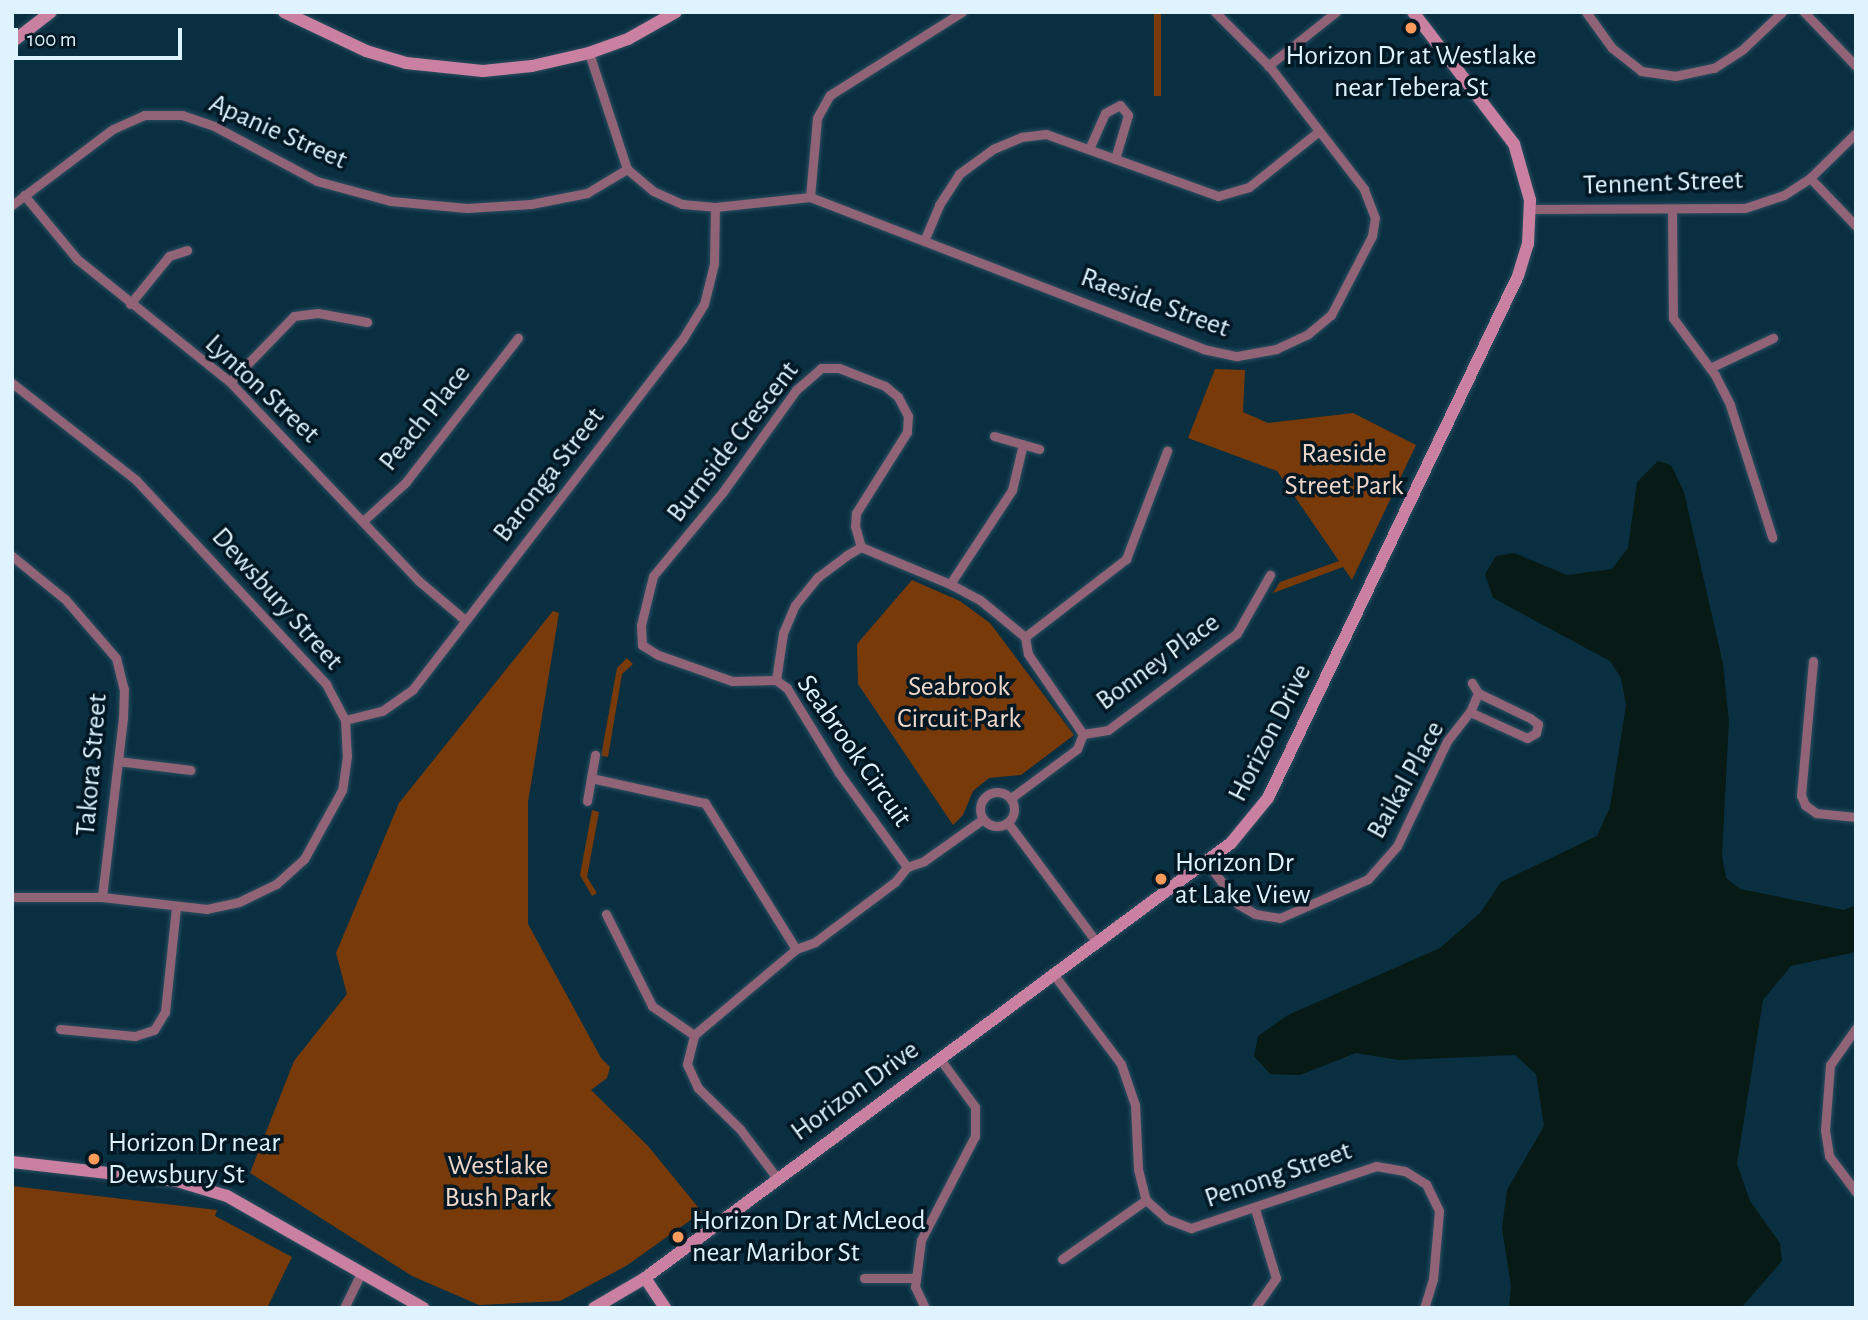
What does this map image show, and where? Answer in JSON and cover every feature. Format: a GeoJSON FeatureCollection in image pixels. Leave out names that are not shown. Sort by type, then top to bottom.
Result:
{"type":"FeatureCollection","features":[{"type":"Feature","properties":{"kind":"street"},"geometry":{"type":"LineString","coordinates":[[12,42],[51,12]]}},
{"type":"Feature","properties":{"kind":"street"},"geometry":{"type":"LineString","coordinates":[[284,12],[366,51],[439,67],[483,71],[520,68],[589,53],[628,39],[676,12]]}},
{"type":"Feature","properties":{"kind":"street"},"geometry":{"type":"LineString","coordinates":[[810,197],[817,118],[830,95],[962,12]]}},
{"type":"Feature","properties":{"kind":"street","name":"Raeside Street"},"geometry":{"type":"LineString","coordinates":[[628,169],[653,191],[682,204],[715,207],[810,197],[1203,349],[1237,356],[1276,349],[1308,334],[1331,315],[1372,236],[1376,218],[1364,189],[1268,66],[1215,12]]}},
{"type":"Feature","properties":{"kind":"street"},"geometry":{"type":"LineString","coordinates":[[1268,66],[1336,12]]}},
{"type":"Feature","properties":{"kind":"street","name":"Horizon Drive"},"geometry":{"type":"LineString","coordinates":[[594,1308],[645,1278],[1097,943],[1206,861],[1254,820],[1283,769],[1518,276],[1532,209],[1524,169],[1508,134],[1413,12]]}},
{"type":"Feature","properties":{"kind":"street"},"geometry":{"type":"LineString","coordinates":[[1586,12],[1612,48],[1641,71],[1675,76],[1713,68],[1743,49],[1782,12]]}},
{"type":"Feature","properties":{"kind":"street"},"geometry":{"type":"LineString","coordinates":[[1804,12],[1856,66]]}},
{"type":"Feature","properties":{"kind":"street"},"geometry":{"type":"LineString","coordinates":[[589,53],[628,169]]}},
{"type":"Feature","properties":{"kind":"street"},"geometry":{"type":"LineString","coordinates":[[1088,149],[1105,113],[1120,105],[1128,115],[1115,159]]}},
{"type":"Feature","properties":{"kind":"street","name":"Apanie Street"},"geometry":{"type":"LineString","coordinates":[[12,205],[113,129],[144,116],[182,114],[214,126],[317,181],[391,201],[467,208],[530,204],[587,193],[628,169]]}},
{"type":"Feature","properties":{"kind":"street"},"geometry":{"type":"LineString","coordinates":[[924,241],[939,205],[959,174],[993,149],[1046,134],[1202,193],[1231,195],[1249,187],[1318,132]]}},
{"type":"Feature","properties":{"kind":"street","name":"Tennent Street"},"geometry":{"type":"LineString","coordinates":[[1532,209],[1745,208],[1784,195],[1811,178],[1856,134]]}},
{"type":"Feature","properties":{"kind":"street"},"geometry":{"type":"LineString","coordinates":[[1811,178],[1856,226]]}},
{"type":"Feature","properties":{"kind":"street","name":"Lynton Street"},"geometry":{"type":"LineString","coordinates":[[24,195],[77,260],[230,382],[419,581],[465,620]]}},
{"type":"Feature","properties":{"kind":"street","name":"Baronga Street"},"geometry":{"type":"LineString","coordinates":[[345,720],[382,711],[402,700],[682,340],[704,304],[714,264],[715,207]]}},
{"type":"Feature","properties":{"kind":"street"},"geometry":{"type":"LineString","coordinates":[[1672,210],[1673,318],[1710,368],[1730,405],[1772,537]]}},
{"type":"Feature","properties":{"kind":"street"},"geometry":{"type":"LineString","coordinates":[[131,304],[169,256],[187,250]]}},
{"type":"Feature","properties":{"kind":"street"},"geometry":{"type":"LineString","coordinates":[[230,382],[294,316],[318,313],[367,322]]}},
{"type":"Feature","properties":{"kind":"street","name":"Peach Place"},"geometry":{"type":"LineString","coordinates":[[363,521],[405,483],[518,338]]}},
{"type":"Feature","properties":{"kind":"street"},"geometry":{"type":"LineString","coordinates":[[1710,368],[1773,338]]}},
{"type":"Feature","properties":{"kind":"street","name":"Burnside Crescent"},"geometry":{"type":"LineString","coordinates":[[776,680],[732,681],[658,655],[642,645],[641,625],[653,576],[722,493],[796,390],[821,368],[839,368],[885,386],[898,397],[908,416],[907,432],[856,513],[855,526],[862,547]]}},
{"type":"Feature","properties":{"kind":"street","name":"Dewsbury Street"},"geometry":{"type":"LineString","coordinates":[[12,383],[136,480],[326,684],[345,720]]}},
{"type":"Feature","properties":{"kind":"street"},"geometry":{"type":"LineString","coordinates":[[995,436],[1039,449]]}},
{"type":"Feature","properties":{"kind":"street"},"geometry":{"type":"LineString","coordinates":[[950,584],[1012,490],[1023,444]]}},
{"type":"Feature","properties":{"kind":"street"},"geometry":{"type":"LineString","coordinates":[[1026,637],[1126,559],[1167,450]]}},
{"type":"Feature","properties":{"kind":"street"},"geometry":{"type":"LineString","coordinates":[[862,547],[950,584],[980,600],[1026,637],[1028,654],[1083,734],[1077,749],[1011,798]]}},
{"type":"Feature","properties":{"kind":"street","name":"Seabrook Circuit"},"geometry":{"type":"LineString","coordinates":[[862,547],[818,577],[796,604],[783,633],[776,680],[787,688],[839,773],[907,867]]}},
{"type":"Feature","properties":{"kind":"street","name":"Takora Street"},"geometry":{"type":"LineString","coordinates":[[12,556],[65,598],[116,658],[124,689],[102,897]]}},
{"type":"Feature","properties":{"kind":"street","name":"Bonney Place"},"geometry":{"type":"LineString","coordinates":[[1083,734],[1108,730],[1237,633],[1270,575]]}},
{"type":"Feature","properties":{"kind":"street"},"geometry":{"type":"LineString","coordinates":[[1813,661],[1801,795],[1805,805],[1816,813],[1856,817]]}},
{"type":"Feature","properties":{"kind":"street"},"geometry":{"type":"LineString","coordinates":[[1472,683],[1478,693]]}},
{"type":"Feature","properties":{"kind":"street","name":"Baikal Place"},"geometry":{"type":"LineString","coordinates":[[1206,861],[1238,904],[1255,914],[1280,918],[1368,879],[1397,846],[1447,741],[1471,712],[1478,693],[1530,718],[1538,724],[1536,733],[1527,738],[1471,712]]}},
{"type":"Feature","properties":{"kind":"street"},"geometry":{"type":"LineString","coordinates":[[12,897],[102,897],[207,909],[239,902],[275,884],[304,859],[342,790],[345,720]]}},
{"type":"Feature","properties":{"kind":"street"},"geometry":{"type":"LineString","coordinates":[[587,801],[595,755]]}},
{"type":"Feature","properties":{"kind":"street"},"geometry":{"type":"LineString","coordinates":[[118,761],[190,770]]}},
{"type":"Feature","properties":{"kind":"street"},"geometry":{"type":"LineString","coordinates":[[591,778],[705,803],[796,949]]}},
{"type":"Feature","properties":{"kind":"street"},"geometry":{"type":"LineString","coordinates":[[1000,792],[1011,798],[1014,814],[1008,823],[995,827],[983,819],[980,806],[987,795],[1000,792]]}},
{"type":"Feature","properties":{"kind":"street","name":"Seabrook Circuit"},"geometry":{"type":"LineString","coordinates":[[694,1035],[796,949],[825,934],[895,882],[907,867],[924,860],[983,819]]}},
{"type":"Feature","properties":{"kind":"street"},"geometry":{"type":"LineString","coordinates":[[1008,823],[1097,943]]}},
{"type":"Feature","properties":{"kind":"street"},"geometry":{"type":"LineString","coordinates":[[60,1029],[135,1037],[154,1030],[165,1012],[176,907]]}},
{"type":"Feature","properties":{"kind":"street"},"geometry":{"type":"LineString","coordinates":[[606,914],[652,1006],[694,1035],[687,1064],[698,1088],[740,1129],[778,1178]]}},
{"type":"Feature","properties":{"kind":"street"},"geometry":{"type":"LineString","coordinates":[[1054,975],[1128,1080],[1135,1105],[1138,1169],[1146,1200],[1062,1259]]}},
{"type":"Feature","properties":{"kind":"street"},"geometry":{"type":"LineString","coordinates":[[1856,1028],[1830,1065],[1825,1130],[1829,1156],[1856,1192]]}},
{"type":"Feature","properties":{"kind":"street"},"geometry":{"type":"LineString","coordinates":[[925,1308],[915,1278],[921,1240],[975,1136],[975,1107],[940,1059]]}},
{"type":"Feature","properties":{"kind":"street"},"geometry":{"type":"LineString","coordinates":[[12,1162],[202,1187],[252,1208],[422,1308]]}},
{"type":"Feature","properties":{"kind":"street","name":"Penong Street"},"geometry":{"type":"LineString","coordinates":[[1146,1200],[1167,1219],[1191,1228],[1255,1209],[1376,1166],[1405,1171],[1426,1184],[1439,1211],[1433,1279],[1424,1308]]}},
{"type":"Feature","properties":{"kind":"street"},"geometry":{"type":"LineString","coordinates":[[1255,1209],[1276,1278],[1255,1308]]}},
{"type":"Feature","properties":{"kind":"street"},"geometry":{"type":"LineString","coordinates":[[344,1308],[361,1273]]}},
{"type":"Feature","properties":{"kind":"street"},"geometry":{"type":"LineString","coordinates":[[645,1278],[665,1308]]}},
{"type":"Feature","properties":{"kind":"street"},"geometry":{"type":"LineString","coordinates":[[863,1278],[915,1278]]}},
{"type":"Feature","properties":{"kind":"green space"},"geometry":{"type":"Polygon","coordinates":[[[1154,12],[1161,12],[1161,96],[1154,96],[1154,12]]]}},
{"type":"Feature","properties":{"kind":"green space","name":"Raeside Street Park"},"geometry":{"type":"Polygon","coordinates":[[[1215,369],[1245,370],[1243,412],[1268,423],[1353,413],[1416,445],[1352,580],[1343,567],[1273,593],[1280,582],[1339,561],[1277,471],[1188,438],[1215,369]]]}},
{"type":"Feature","properties":{"kind":"green space","name":"Seabrook Circuit Park"},"geometry":{"type":"Polygon","coordinates":[[[912,580],[960,601],[990,623],[1074,735],[1021,775],[989,778],[973,791],[963,815],[953,825],[858,684],[857,644],[912,580]]]}},
{"type":"Feature","properties":{"kind":"green space","name":"Westlake Bush Park"},"geometry":{"type":"Polygon","coordinates":[[[553,611],[559,613],[528,802],[528,924],[601,1058],[610,1067],[607,1078],[591,1090],[648,1146],[702,1212],[626,1266],[560,1301],[479,1305],[412,1276],[250,1173],[294,1061],[347,994],[336,953],[399,803],[553,611]]]}},
{"type":"Feature","properties":{"kind":"green space"},"geometry":{"type":"Polygon","coordinates":[[[627,658],[633,664],[622,674],[608,757],[601,756],[617,668],[627,658]]]}},
{"type":"Feature","properties":{"kind":"green space"},"geometry":{"type":"Polygon","coordinates":[[[592,810],[599,812],[587,877],[597,893],[592,896],[580,875],[592,810]]]}},
{"type":"Feature","properties":{"kind":"green space"},"geometry":{"type":"Polygon","coordinates":[[[12,1186],[217,1210],[215,1216],[292,1257],[267,1308],[12,1308],[12,1186]]]}},
{"type":"Feature","properties":{"kind":"shaded area"},"geometry":{"type":"Polygon","coordinates":[[[1658,461],[1671,465],[1684,492],[1723,664],[1729,721],[1722,855],[1726,878],[1740,889],[1844,910],[1856,905],[1856,952],[1791,966],[1763,1000],[1737,1164],[1750,1201],[1780,1243],[1782,1261],[1741,1308],[1509,1308],[1511,1286],[1502,1228],[1507,1190],[1544,1126],[1536,1074],[1515,1055],[1399,1060],[1356,1053],[1300,1075],[1270,1074],[1254,1056],[1258,1036],[1288,1015],[1440,948],[1481,912],[1501,882],[1597,836],[1610,807],[1626,705],[1621,678],[1610,661],[1493,598],[1485,574],[1496,556],[1514,553],[1567,575],[1612,569],[1628,548],[1637,482],[1658,461]]]}},
{"type":"Feature","properties":{"kind":"place","name":"Horizon Dr at Westlake near Tebera St"},"geometry":{"type":"Point","coordinates":[1411,28]}},
{"type":"Feature","properties":{"kind":"place","name":"Horizon Dr at Lake View"},"geometry":{"type":"Point","coordinates":[1161,879]}},
{"type":"Feature","properties":{"kind":"place","name":"Horizon Dr near Dewsbury St"},"geometry":{"type":"Point","coordinates":[94,1159]}},
{"type":"Feature","properties":{"kind":"place","name":"Horizon Dr at McLeod near Maribor St"},"geometry":{"type":"Point","coordinates":[678,1237]}}]}
